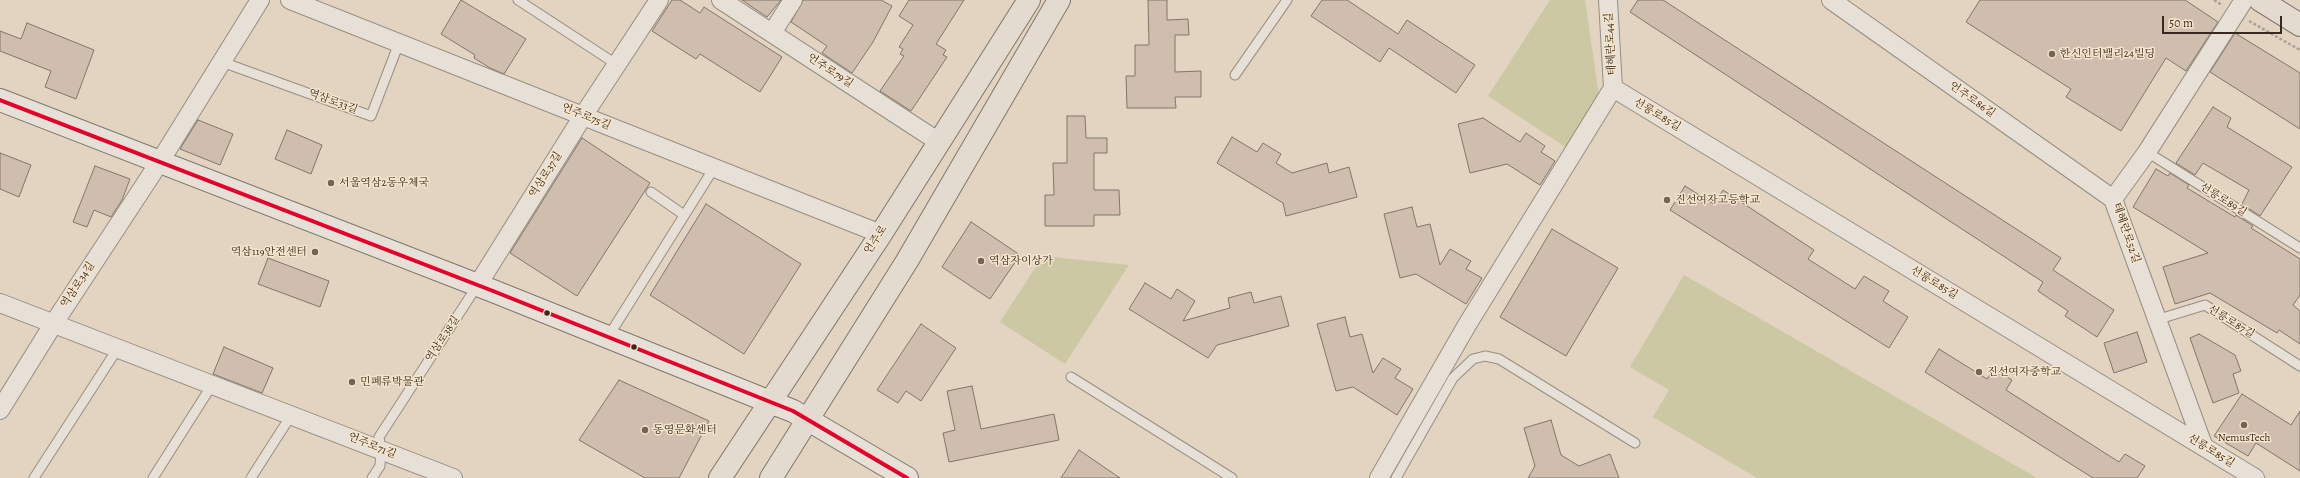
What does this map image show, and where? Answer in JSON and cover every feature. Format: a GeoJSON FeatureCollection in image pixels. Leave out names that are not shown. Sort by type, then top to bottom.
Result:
{"type":"FeatureCollection","features":[{"type":"Feature","properties":{"kind":"main road","name":"언주로"},"geometry":{"type":"LineString","coordinates":[[720,478],[881,234],[1029,0]]}},
{"type":"Feature","properties":{"kind":"main road"},"geometry":{"type":"LineString","coordinates":[[771,478],[907,261],[1059,0]]}},
{"type":"Feature","properties":{"kind":"main road"},"geometry":{"type":"LineString","coordinates":[[2260,0],[2300,25]]}},
{"type":"Feature","properties":{"kind":"main road"},"geometry":{"type":"LineString","coordinates":[[0,100],[608,337],[770,402],[808,420],[907,478]]}},
{"type":"Feature","properties":{"kind":"street"},"geometry":{"type":"LineString","coordinates":[[159,162],[260,0]]}},
{"type":"Feature","properties":{"kind":"street","name":"언주로75길"},"geometry":{"type":"LineString","coordinates":[[290,0],[881,234]]}},
{"type":"Feature","properties":{"kind":"street","name":"역삼로37길"},"geometry":{"type":"LineString","coordinates":[[477,286],[616,64],[659,0]]}},
{"type":"Feature","properties":{"kind":"street","name":"언주로79길"},"geometry":{"type":"LineString","coordinates":[[721,0],[940,142]]}},
{"type":"Feature","properties":{"kind":"street"},"geometry":{"type":"LineString","coordinates":[[772,33],[793,0]]}},
{"type":"Feature","properties":{"kind":"street","name":"테헤란로44길"},"geometry":{"type":"LineString","coordinates":[[1608,0],[1613,88]]}},
{"type":"Feature","properties":{"kind":"street","name":"언주로86길"},"geometry":{"type":"LineString","coordinates":[[1831,0],[2113,199]]}},
{"type":"Feature","properties":{"kind":"street","name":"테헤란로52길"},"geometry":{"type":"LineString","coordinates":[[2203,445],[2113,199],[2146,152],[2240,7]]}},
{"type":"Feature","properties":{"kind":"street"},"geometry":{"type":"LineString","coordinates":[[1379,478],[1467,325],[1613,88]]}},
{"type":"Feature","properties":{"kind":"street","name":"선릉로85길"},"geometry":{"type":"LineString","coordinates":[[1613,88],[2203,445],[2255,478]]}},
{"type":"Feature","properties":{"kind":"street","name":"역삼로34길"},"geometry":{"type":"LineString","coordinates":[[0,410],[54,323],[159,162]]}},
{"type":"Feature","properties":{"kind":"street","name":"언주로71길"},"geometry":{"type":"LineString","coordinates":[[0,303],[212,385],[292,414],[453,478]]}},
{"type":"Feature","properties":{"kind":"lane"},"geometry":{"type":"LineString","coordinates":[[518,0],[616,64]]}},
{"type":"Feature","properties":{"kind":"lane"},"geometry":{"type":"LineString","coordinates":[[1235,75],[1287,0]]}},
{"type":"Feature","properties":{"kind":"lane","name":"역삼로33길"},"geometry":{"type":"LineString","coordinates":[[222,62],[371,116],[399,43]]}},
{"type":"Feature","properties":{"kind":"lane","name":"선릉로89길"},"geometry":{"type":"LineString","coordinates":[[2146,152],[2300,248]]}},
{"type":"Feature","properties":{"kind":"lane"},"geometry":{"type":"LineString","coordinates":[[608,337],[714,168]]}},
{"type":"Feature","properties":{"kind":"lane"},"geometry":{"type":"LineString","coordinates":[[651,192],[684,214]]}},
{"type":"Feature","properties":{"kind":"lane","name":"역삼로38길"},"geometry":{"type":"LineString","coordinates":[[372,478],[380,466],[381,450],[379,437],[477,286]]}},
{"type":"Feature","properties":{"kind":"lane","name":"선릉로87길"},"geometry":{"type":"LineString","coordinates":[[2156,320],[2205,305],[2300,366]]}},
{"type":"Feature","properties":{"kind":"lane"},"geometry":{"type":"LineString","coordinates":[[34,478],[118,348]]}},
{"type":"Feature","properties":{"kind":"lane"},"geometry":{"type":"LineString","coordinates":[[1396,478],[1453,378],[1473,359],[1485,356],[1499,359],[1635,443]]}},
{"type":"Feature","properties":{"kind":"lane"},"geometry":{"type":"LineString","coordinates":[[1071,377],[1232,478]]}},
{"type":"Feature","properties":{"kind":"lane"},"geometry":{"type":"LineString","coordinates":[[153,478],[212,385]]}},
{"type":"Feature","properties":{"kind":"lane"},"geometry":{"type":"LineString","coordinates":[[251,478],[292,414]]}},
{"type":"Feature","properties":{"kind":"path"},"geometry":{"type":"LineString","coordinates":[[2214,0],[2240,7],[2300,50]]}},
{"type":"Feature","properties":{"kind":"shaded area"},"geometry":{"type":"Polygon","coordinates":[[[1550,0],[1585,0],[1599,96],[1567,148],[1488,96],[1550,0]]]}},
{"type":"Feature","properties":{"kind":"shaded area"},"geometry":{"type":"Polygon","coordinates":[[[1043,256],[1129,265],[1065,364],[1000,322],[1043,256]]]}},
{"type":"Feature","properties":{"kind":"shaded area"},"geometry":{"type":"Polygon","coordinates":[[[1684,275],[2037,478],[1757,478],[1653,417],[1669,390],[1630,367],[1684,275]]]}},
{"type":"Feature","properties":{"kind":"building"},"geometry":{"type":"Polygon","coordinates":[[[461,0],[526,39],[504,74],[490,68],[474,58],[475,55],[441,34],[461,0]]]}},
{"type":"Feature","properties":{"kind":"building"},"geometry":{"type":"Polygon","coordinates":[[[672,0],[680,0],[700,13],[704,7],[782,57],[760,92],[700,54],[696,59],[652,31],[672,0]]]}},
{"type":"Feature","properties":{"kind":"building"},"geometry":{"type":"Polygon","coordinates":[[[742,0],[781,0],[767,17],[742,0]]]}},
{"type":"Feature","properties":{"kind":"building"},"geometry":{"type":"Polygon","coordinates":[[[803,0],[881,0],[892,6],[873,42],[852,73],[822,53],[827,46],[791,22],[803,0]]]}},
{"type":"Feature","properties":{"kind":"building"},"geometry":{"type":"Polygon","coordinates":[[[909,0],[964,0],[936,44],[946,50],[943,55],[947,57],[911,111],[880,91],[904,56],[900,54],[903,49],[899,47],[913,25],[899,16],[909,0]]]}},
{"type":"Feature","properties":{"kind":"building"},"geometry":{"type":"Polygon","coordinates":[[[1148,0],[1167,0],[1167,20],[1188,19],[1189,35],[1175,35],[1175,72],[1201,71],[1201,97],[1175,97],[1176,108],[1127,108],[1126,76],[1135,76],[1135,45],[1149,45],[1148,0]]]}},
{"type":"Feature","properties":{"kind":"building"},"geometry":{"type":"Polygon","coordinates":[[[1322,0],[1347,0],[1398,34],[1407,20],[1475,65],[1456,93],[1389,48],[1380,62],[1311,16],[1322,0]]]}},
{"type":"Feature","properties":{"kind":"building"},"geometry":{"type":"Polygon","coordinates":[[[1638,0],[1663,0],[2061,258],[2053,270],[2114,310],[2097,337],[2065,316],[2068,311],[2038,291],[2043,282],[1630,12],[1638,0]]]}},
{"type":"Feature","properties":{"kind":"building"},"geometry":{"type":"Polygon","coordinates":[[[1980,0],[2185,0],[2218,22],[2186,71],[2166,58],[2121,131],[2066,97],[2071,89],[1966,22],[1980,0]]]}},
{"type":"Feature","properties":{"kind":"building"},"geometry":{"type":"Polygon","coordinates":[[[27,23],[94,50],[76,99],[45,87],[51,71],[0,51],[0,31],[21,39],[27,23]]]}},
{"type":"Feature","properties":{"kind":"building"},"geometry":{"type":"Polygon","coordinates":[[[2235,33],[2300,73],[2300,129],[2210,72],[2235,33]]]}},
{"type":"Feature","properties":{"kind":"building"},"geometry":{"type":"Polygon","coordinates":[[[2213,107],[2231,118],[2227,127],[2292,167],[2260,216],[2242,204],[2249,190],[2203,163],[2195,175],[2176,163],[2213,107]]]}},
{"type":"Feature","properties":{"kind":"building"},"geometry":{"type":"Polygon","coordinates":[[[1067,116],[1085,116],[1086,138],[1107,138],[1107,153],[1094,153],[1094,190],[1119,190],[1120,215],[1094,215],[1094,226],[1045,226],[1045,195],[1054,195],[1053,163],[1067,163],[1067,116]]]}},
{"type":"Feature","properties":{"kind":"building"},"geometry":{"type":"Polygon","coordinates":[[[1483,118],[1520,142],[1526,133],[1545,146],[1541,152],[1555,161],[1540,185],[1507,164],[1470,173],[1458,124],[1483,118]]]}},
{"type":"Feature","properties":{"kind":"building"},"geometry":{"type":"Polygon","coordinates":[[[198,120],[233,134],[220,165],[180,149],[198,120]]]}},
{"type":"Feature","properties":{"kind":"building"},"geometry":{"type":"Polygon","coordinates":[[[287,130],[322,145],[311,174],[275,159],[287,130]]]}},
{"type":"Feature","properties":{"kind":"building"},"geometry":{"type":"Polygon","coordinates":[[[1232,137],[1257,152],[1263,143],[1281,154],[1276,163],[1292,173],[1327,163],[1329,173],[1349,167],[1357,197],[1286,216],[1283,203],[1217,163],[1232,137]]]}},
{"type":"Feature","properties":{"kind":"building"},"geometry":{"type":"Polygon","coordinates":[[[582,138],[650,183],[577,296],[510,253],[582,138]]]}},
{"type":"Feature","properties":{"kind":"building"},"geometry":{"type":"Polygon","coordinates":[[[0,153],[31,165],[19,197],[0,189],[0,153]]]}},
{"type":"Feature","properties":{"kind":"building"},"geometry":{"type":"Polygon","coordinates":[[[95,166],[130,179],[122,200],[111,217],[94,210],[87,227],[73,222],[95,166]]]}},
{"type":"Feature","properties":{"kind":"building"},"geometry":{"type":"Polygon","coordinates":[[[2156,169],[2168,176],[2170,173],[2189,185],[2187,188],[2235,217],[2236,215],[2253,226],[2251,228],[2300,259],[2300,295],[2293,305],[2300,311],[2300,344],[2279,330],[2277,333],[2210,293],[2175,304],[2163,267],[2208,253],[2133,207],[2156,169]]]}},
{"type":"Feature","properties":{"kind":"building"},"geometry":{"type":"Polygon","coordinates":[[[1685,186],[1714,204],[1723,190],[1814,250],[1808,259],[1855,289],[1864,276],[1889,291],[1883,301],[1908,317],[1889,348],[1670,210],[1685,186]]]}},
{"type":"Feature","properties":{"kind":"building"},"geometry":{"type":"Polygon","coordinates":[[[706,204],[801,264],[744,354],[650,295],[706,204]]]}},
{"type":"Feature","properties":{"kind":"building"},"geometry":{"type":"Polygon","coordinates":[[[1412,207],[1417,227],[1430,224],[1440,265],[1450,249],[1471,261],[1466,269],[1482,278],[1466,304],[1416,274],[1400,278],[1384,214],[1412,207]]]}},
{"type":"Feature","properties":{"kind":"building","name":"역삼자이상가"},"geometry":{"type":"Polygon","coordinates":[[[971,222],[1020,255],[990,299],[942,267],[971,222]]]}},
{"type":"Feature","properties":{"kind":"building"},"geometry":{"type":"Polygon","coordinates":[[[1552,229],[1618,268],[1566,356],[1500,317],[1552,229]]]}},
{"type":"Feature","properties":{"kind":"building"},"geometry":{"type":"Polygon","coordinates":[[[268,258],[329,281],[320,307],[258,284],[268,258]]]}},
{"type":"Feature","properties":{"kind":"building"},"geometry":{"type":"Polygon","coordinates":[[[1145,283],[1171,299],[1177,289],[1195,301],[1183,321],[1230,308],[1228,298],[1251,292],[1254,303],[1281,296],[1289,326],[1217,345],[1208,358],[1129,309],[1145,283]]]}},
{"type":"Feature","properties":{"kind":"building"},"geometry":{"type":"Polygon","coordinates":[[[1345,317],[1350,337],[1362,334],[1373,373],[1383,358],[1401,369],[1395,378],[1413,389],[1397,415],[1353,387],[1336,391],[1317,324],[1345,317]]]}},
{"type":"Feature","properties":{"kind":"building"},"geometry":{"type":"Polygon","coordinates":[[[921,324],[956,348],[921,401],[906,391],[898,403],[877,390],[921,324]]]}},
{"type":"Feature","properties":{"kind":"building"},"geometry":{"type":"Polygon","coordinates":[[[2137,332],[2147,362],[2114,373],[2104,343],[2137,332]]]}},
{"type":"Feature","properties":{"kind":"building"},"geometry":{"type":"Polygon","coordinates":[[[2199,334],[2235,355],[2241,371],[2233,374],[2239,393],[2213,403],[2190,338],[2199,334]]]}},
{"type":"Feature","properties":{"kind":"building"},"geometry":{"type":"Polygon","coordinates":[[[224,347],[273,368],[262,393],[213,374],[224,347]]]}},
{"type":"Feature","properties":{"kind":"building"},"geometry":{"type":"Polygon","coordinates":[[[1939,349],[1987,379],[1994,369],[2012,380],[2006,390],[2119,462],[2125,454],[2145,466],[2137,478],[2093,478],[1925,372],[1939,349]]]}},
{"type":"Feature","properties":{"kind":"building","name":"동영문화센터"},"geometry":{"type":"Polygon","coordinates":[[[619,380],[709,421],[679,478],[645,478],[579,440],[619,380]]]}},
{"type":"Feature","properties":{"kind":"building"},"geometry":{"type":"Polygon","coordinates":[[[972,386],[981,429],[1054,414],[1059,440],[949,462],[943,433],[955,430],[947,391],[972,386]]]}},
{"type":"Feature","properties":{"kind":"building"},"geometry":{"type":"Polygon","coordinates":[[[2242,394],[2291,425],[2300,411],[2300,471],[2256,443],[2248,456],[2214,436],[2242,394]]]}},
{"type":"Feature","properties":{"kind":"building"},"geometry":{"type":"Polygon","coordinates":[[[1551,420],[1561,455],[1579,466],[1610,454],[1619,478],[1528,478],[1535,466],[1524,428],[1551,420]]]}},
{"type":"Feature","properties":{"kind":"building"},"geometry":{"type":"Polygon","coordinates":[[[1079,450],[1120,478],[1061,478],[1079,450]]]}},
{"type":"Feature","properties":{"kind":"transit line"},"geometry":{"type":"LineString","coordinates":[[0,100],[493,291],[793,411],[907,478]]}},
{"type":"Feature","properties":{"kind":"place","name":"한신인터밸리24빌딩"},"geometry":{"type":"Point","coordinates":[2052,54]}},
{"type":"Feature","properties":{"kind":"place","name":"서울역삼2동우체국"},"geometry":{"type":"Point","coordinates":[331,183]}},
{"type":"Feature","properties":{"kind":"place","name":"진선여자고등학교"},"geometry":{"type":"Point","coordinates":[1667,200]}},
{"type":"Feature","properties":{"kind":"place","name":"역삼119안전센터"},"geometry":{"type":"Point","coordinates":[315,252]}},
{"type":"Feature","properties":{"kind":"place","name":"역삼자이상가"},"geometry":{"type":"Point","coordinates":[981,261]}},
{"type":"Feature","properties":{"kind":"place","name":"진선여자중학교"},"geometry":{"type":"Point","coordinates":[1979,372]}},
{"type":"Feature","properties":{"kind":"place","name":"민폐류박물관"},"geometry":{"type":"Point","coordinates":[352,382]}},
{"type":"Feature","properties":{"kind":"place","name":"NemusTech"},"geometry":{"type":"Point","coordinates":[2244,425]}},
{"type":"Feature","properties":{"kind":"place","name":"동영문화센터"},"geometry":{"type":"Point","coordinates":[645,430]}}]}
